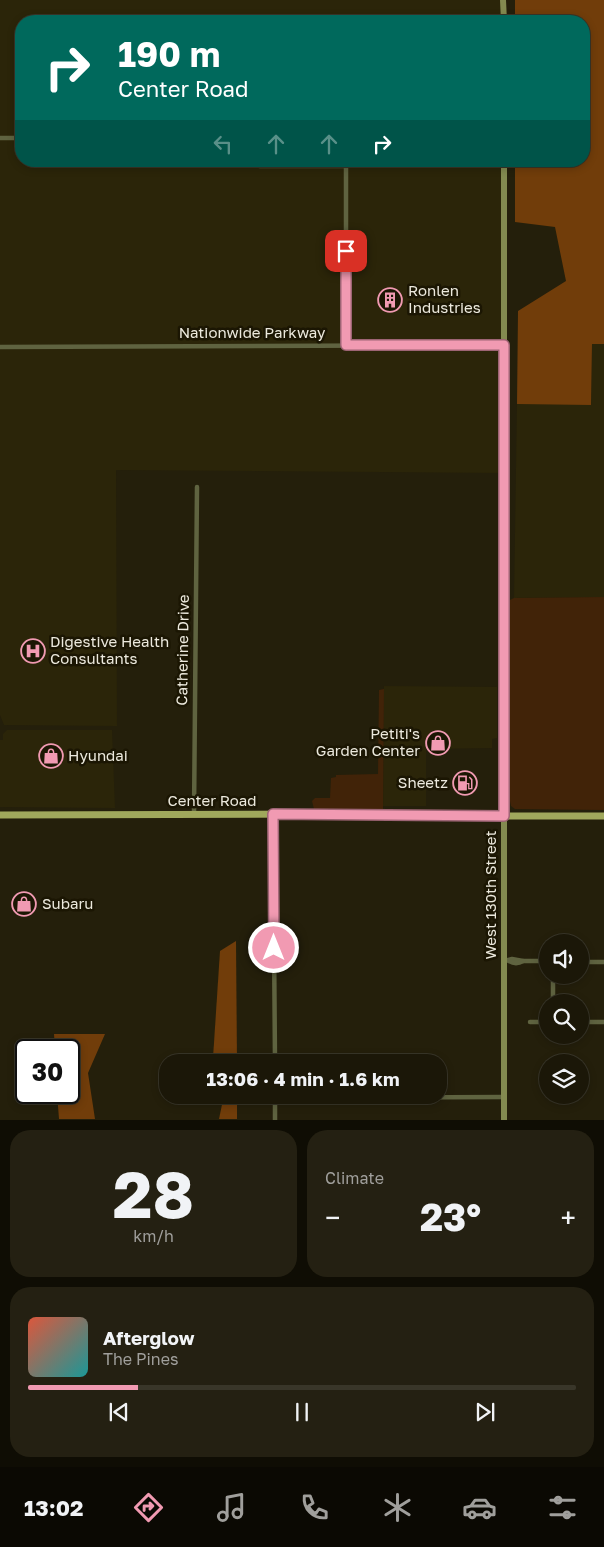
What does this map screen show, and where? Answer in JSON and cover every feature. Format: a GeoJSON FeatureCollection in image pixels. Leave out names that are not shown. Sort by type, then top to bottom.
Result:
{"type":"FeatureCollection","features":[{"type":"Feature","properties":{"kind":"main road"},"geometry":{"type":"LineString","coordinates":[[504,0],[504,15]]}},
{"type":"Feature","properties":{"kind":"main road","name":"West 130th Street"},"geometry":{"type":"LineString","coordinates":[[504,167],[504,816],[506,961],[504,1120]]}},
{"type":"Feature","properties":{"kind":"main road","name":"Center Road"},"geometry":{"type":"LineString","coordinates":[[0,815],[604,816]]}},
{"type":"Feature","properties":{"kind":"street"},"geometry":{"type":"LineString","coordinates":[[0,138],[15,138]]}},
{"type":"Feature","properties":{"kind":"street"},"geometry":{"type":"LineString","coordinates":[[346,167],[346,345]]}},
{"type":"Feature","properties":{"kind":"street","name":"Nationwide Parkway"},"geometry":{"type":"LineString","coordinates":[[0,347],[504,345]]}},
{"type":"Feature","properties":{"kind":"street","name":"Catherine Drive"},"geometry":{"type":"LineString","coordinates":[[194,814],[197,487]]}},
{"type":"Feature","properties":{"kind":"street"},"geometry":{"type":"LineString","coordinates":[[273,814],[275,1054]]}},
{"type":"Feature","properties":{"kind":"street"},"geometry":{"type":"LineString","coordinates":[[506,961],[539,961]]}},
{"type":"Feature","properties":{"kind":"street"},"geometry":{"type":"LineString","coordinates":[[589,962],[604,962]]}},
{"type":"Feature","properties":{"kind":"street"},"geometry":{"type":"LineString","coordinates":[[530,1022],[539,1022]]}},
{"type":"Feature","properties":{"kind":"street"},"geometry":{"type":"LineString","coordinates":[[589,1022],[604,1022]]}},
{"type":"Feature","properties":{"kind":"street"},"geometry":{"type":"LineString","coordinates":[[447,1097],[504,1097]]}},
{"type":"Feature","properties":{"kind":"street"},"geometry":{"type":"LineString","coordinates":[[275,1104],[275,1120]]}},
{"type":"Feature","properties":{"kind":"shaded area"},"geometry":{"type":"Polygon","coordinates":[[[0,0],[503,0],[503,15],[15,15],[15,167],[504,167],[504,473],[116,470],[117,726],[4,725],[0,715],[0,0]]]}},
{"type":"Feature","properties":{"kind":"shaded area"},"geometry":{"type":"Polygon","coordinates":[[[515,0],[604,0],[604,344],[592,344],[591,405],[517,404],[518,311],[566,281],[555,227],[515,222],[515,167],[590,167],[590,15],[515,15],[515,0]]]}},
{"type":"Feature","properties":{"kind":"shaded area"},"geometry":{"type":"Polygon","coordinates":[[[592,343],[604,344],[604,597],[514,598],[517,404],[591,404],[592,343]]]}},
{"type":"Feature","properties":{"kind":"shaded area"},"geometry":{"type":"Polygon","coordinates":[[[604,597],[604,810],[515,809],[511,806],[510,801],[510,600],[514,598],[604,597]]]}},
{"type":"Feature","properties":{"kind":"shaded area","name":"Petiti's Garden Center"},"geometry":{"type":"Polygon","coordinates":[[[384,686],[497,687],[497,738],[492,739],[492,748],[426,749],[426,806],[383,806],[384,686]]]}},
{"type":"Feature","properties":{"kind":"shaded area"},"geometry":{"type":"Polygon","coordinates":[[[384,689],[383,809],[314,809],[312,801],[315,798],[330,798],[331,778],[336,777],[336,775],[378,774],[379,690],[384,689]]]}},
{"type":"Feature","properties":{"kind":"shaded area"},"geometry":{"type":"Polygon","coordinates":[[[7,730],[112,730],[115,808],[0,807],[0,740],[3,740],[3,734],[7,730]]]}},
{"type":"Feature","properties":{"kind":"shaded area"},"geometry":{"type":"Polygon","coordinates":[[[236,941],[237,1054],[213,1054],[220,951],[236,941]]]}},
{"type":"Feature","properties":{"kind":"shaded area"},"geometry":{"type":"Polygon","coordinates":[[[54,1034],[105,1034],[88,1073],[95,1119],[59,1119],[58,1104],[80,1104],[80,1039],[54,1039],[54,1034]]]}},
{"type":"Feature","properties":{"kind":"shaded area"},"geometry":{"type":"Polygon","coordinates":[[[222,1104],[237,1104],[237,1119],[219,1119],[222,1104]]]}},
{"type":"Feature","properties":{"kind":"place","name":"Ronlen Industries"},"geometry":{"type":"Point","coordinates":[390,300]}},
{"type":"Feature","properties":{"kind":"place","name":"Digestive Health Consultants"},"geometry":{"type":"Point","coordinates":[33,651]}},
{"type":"Feature","properties":{"kind":"place","name":"Petiti's Garden Center"},"geometry":{"type":"Point","coordinates":[438,743]}},
{"type":"Feature","properties":{"kind":"place","name":"Hyundai"},"geometry":{"type":"Point","coordinates":[51,756]}},
{"type":"Feature","properties":{"kind":"place","name":"Sheetz"},"geometry":{"type":"Point","coordinates":[465,783]}},
{"type":"Feature","properties":{"kind":"place","name":"Subaru"},"geometry":{"type":"Point","coordinates":[24,904]}},
{"type":"Feature","properties":{"kind":"route"},"geometry":{"type":"LineString","coordinates":[[274,948],[273,814],[504,816],[504,345],[346,345],[346,251]]}}]}
